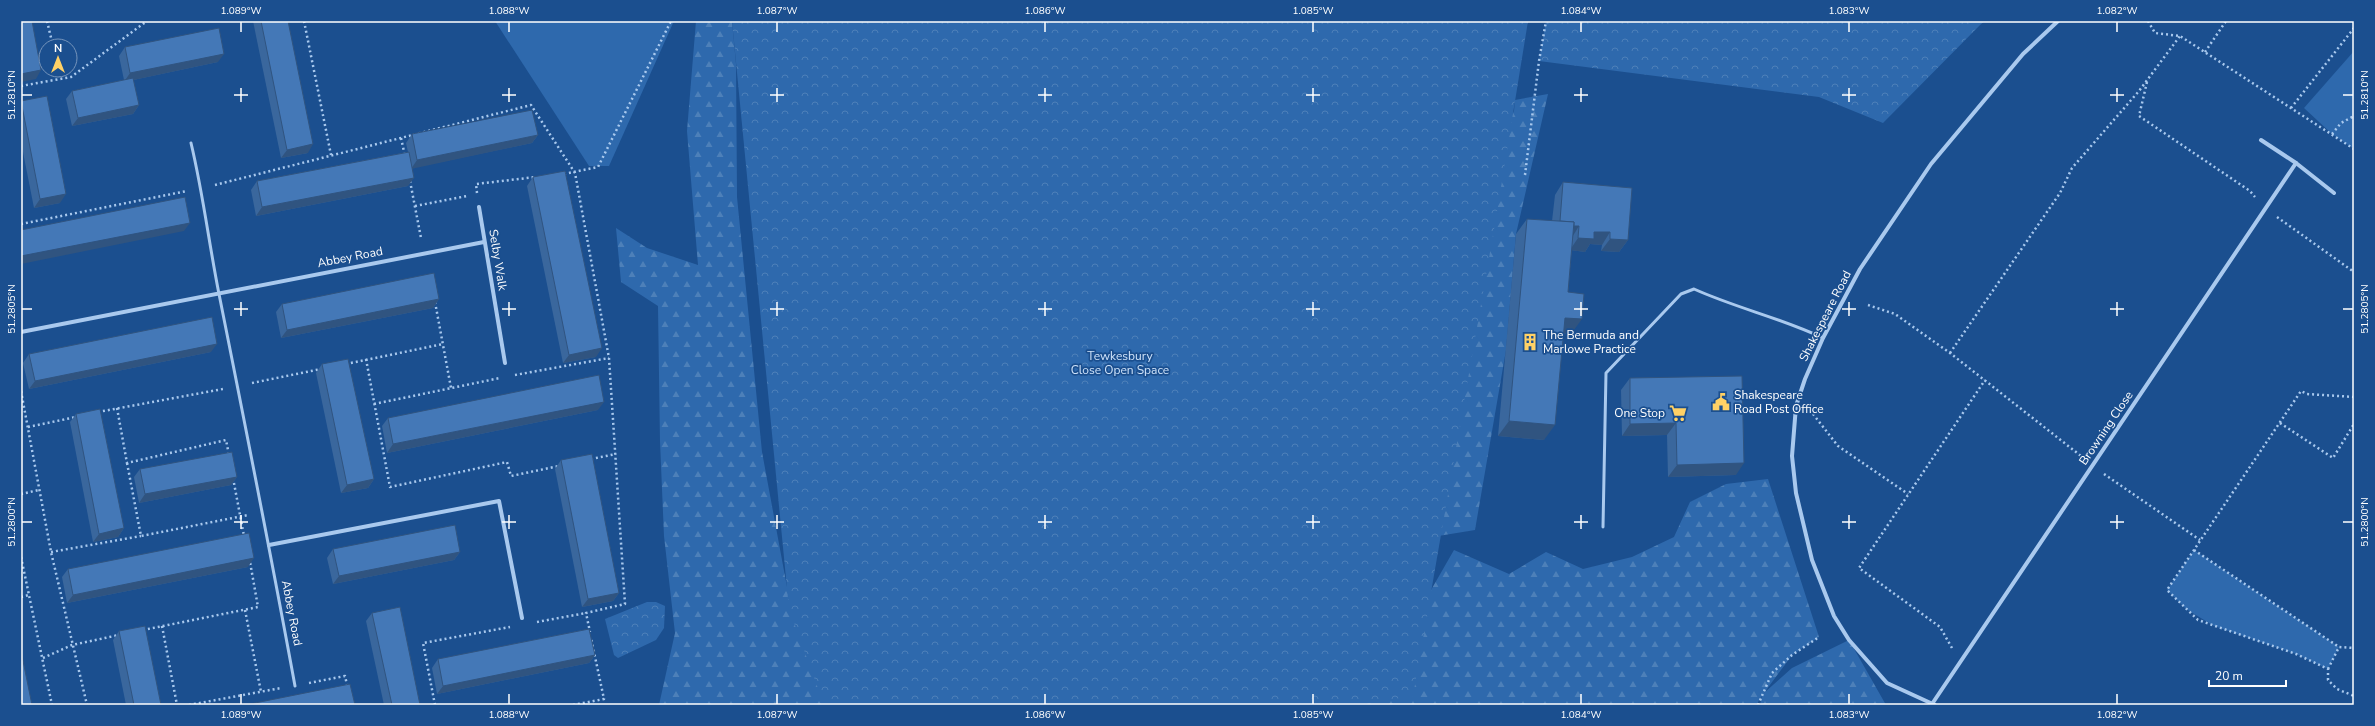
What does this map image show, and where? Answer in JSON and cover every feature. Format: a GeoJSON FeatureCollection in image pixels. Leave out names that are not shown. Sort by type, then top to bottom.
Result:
{"type":"FeatureCollection","features":[{"type":"Feature","properties":{"kind":"street","name":"Shakespeare Road"},"geometry":{"type":"LineString","coordinates":[[1934,704],[1887,683],[1849,640],[1834,616],[1812,560],[1796,493],[1792,456],[1796,406],[1805,379],[1823,338],[1860,270],[1931,164],[2022,54],[2058,21]]}},
{"type":"Feature","properties":{"kind":"street"},"geometry":{"type":"LineString","coordinates":[[2260,140],[2296,163],[2334,193]]}},
{"type":"Feature","properties":{"kind":"street","name":"Browning Close"},"geometry":{"type":"LineString","coordinates":[[1934,704],[2296,163]]}},
{"type":"Feature","properties":{"kind":"street","name":"Selby Walk"},"geometry":{"type":"LineString","coordinates":[[479,207],[505,363]]}},
{"type":"Feature","properties":{"kind":"street","name":"Abbey Road"},"geometry":{"type":"LineString","coordinates":[[21,332],[484,242]]}},
{"type":"Feature","properties":{"kind":"street"},"geometry":{"type":"LineString","coordinates":[[269,545],[499,501],[522,618]]}},
{"type":"Feature","properties":{"kind":"lane","name":"Abbey Road"},"geometry":{"type":"LineString","coordinates":[[191,143],[202,188],[219,293],[296,686]]}},
{"type":"Feature","properties":{"kind":"lane"},"geometry":{"type":"LineString","coordinates":[[1603,527],[1606,373],[1680,294],[1694,289],[1714,298],[1791,323],[1823,338]]}},
{"type":"Feature","properties":{"kind":"path"},"geometry":{"type":"LineString","coordinates":[[47,21],[51,38]]}},
{"type":"Feature","properties":{"kind":"path"},"geometry":{"type":"LineString","coordinates":[[21,86],[71,77],[147,21]]}},
{"type":"Feature","properties":{"kind":"path"},"geometry":{"type":"LineString","coordinates":[[304,21],[331,155]]}},
{"type":"Feature","properties":{"kind":"path"},"geometry":{"type":"LineString","coordinates":[[560,175],[598,167],[671,21]]}},
{"type":"Feature","properties":{"kind":"path"},"geometry":{"type":"LineString","coordinates":[[1525,175],[1539,61],[1546,21]]}},
{"type":"Feature","properties":{"kind":"path"},"geometry":{"type":"LineString","coordinates":[[2148,21],[2155,33],[2180,36],[2354,149]]}},
{"type":"Feature","properties":{"kind":"path"},"geometry":{"type":"LineString","coordinates":[[2205,52],[2226,21]]}},
{"type":"Feature","properties":{"kind":"path"},"geometry":{"type":"LineString","coordinates":[[2290,108],[2354,28]]}},
{"type":"Feature","properties":{"kind":"path"},"geometry":{"type":"LineString","coordinates":[[1950,353],[2060,193],[2072,168],[2147,80],[2180,36]]}},
{"type":"Feature","properties":{"kind":"path"},"geometry":{"type":"LineString","coordinates":[[2147,80],[2139,116],[2250,191],[2265,208],[2354,272]]}},
{"type":"Feature","properties":{"kind":"path"},"geometry":{"type":"LineString","coordinates":[[21,224],[202,188],[531,104],[575,173],[609,358],[625,604],[531,623]]}},
{"type":"Feature","properties":{"kind":"path"},"geometry":{"type":"LineString","coordinates":[[2332,134],[2341,123],[2354,116]]}},
{"type":"Feature","properties":{"kind":"path"},"geometry":{"type":"LineString","coordinates":[[479,207],[476,184],[537,177]]}},
{"type":"Feature","properties":{"kind":"path"},"geometry":{"type":"LineString","coordinates":[[415,206],[477,194]]}},
{"type":"Feature","properties":{"kind":"path"},"geometry":{"type":"LineString","coordinates":[[1868,305],[1895,314],[1985,380],[2092,466],[2200,540]]}},
{"type":"Feature","properties":{"kind":"path"},"geometry":{"type":"LineString","coordinates":[[374,404],[609,358]]}},
{"type":"Feature","properties":{"kind":"path"},"geometry":{"type":"LineString","coordinates":[[366,359],[390,487],[508,462],[511,476],[563,465]]}},
{"type":"Feature","properties":{"kind":"path"},"geometry":{"type":"LineString","coordinates":[[1960,663],[1940,627],[1859,568],[1985,380]]}},
{"type":"Feature","properties":{"kind":"path"},"geometry":{"type":"LineString","coordinates":[[21,391],[51,552],[87,705]]}},
{"type":"Feature","properties":{"kind":"path"},"geometry":{"type":"LineString","coordinates":[[2328,670],[2296,654],[2198,620],[2167,590],[2301,391],[2307,394],[2354,397]]}},
{"type":"Feature","properties":{"kind":"path"},"geometry":{"type":"LineString","coordinates":[[117,408],[141,536]]}},
{"type":"Feature","properties":{"kind":"path"},"geometry":{"type":"LineString","coordinates":[[1813,414],[1838,446],[1908,494]]}},
{"type":"Feature","properties":{"kind":"path"},"geometry":{"type":"LineString","coordinates":[[2280,423],[2333,458],[2354,424]]}},
{"type":"Feature","properties":{"kind":"path"},"geometry":{"type":"LineString","coordinates":[[127,463],[226,440],[230,463]]}},
{"type":"Feature","properties":{"kind":"path"},"geometry":{"type":"LineString","coordinates":[[586,460],[616,454]]}},
{"type":"Feature","properties":{"kind":"path"},"geometry":{"type":"LineString","coordinates":[[232,470],[245,539]]}},
{"type":"Feature","properties":{"kind":"path"},"geometry":{"type":"LineString","coordinates":[[21,494],[39,490]]}},
{"type":"Feature","properties":{"kind":"path"},"geometry":{"type":"LineString","coordinates":[[51,552],[241,516]]}},
{"type":"Feature","properties":{"kind":"path"},"geometry":{"type":"LineString","coordinates":[[2194,550],[2339,647],[2354,648]]}},
{"type":"Feature","properties":{"kind":"path"},"geometry":{"type":"LineString","coordinates":[[139,631],[258,607],[248,554]]}},
{"type":"Feature","properties":{"kind":"path"},"geometry":{"type":"LineString","coordinates":[[21,557],[52,705]]}},
{"type":"Feature","properties":{"kind":"path"},"geometry":{"type":"LineString","coordinates":[[21,597],[29,595]]}},
{"type":"Feature","properties":{"kind":"path"},"geometry":{"type":"LineString","coordinates":[[245,610],[261,692]]}},
{"type":"Feature","properties":{"kind":"path"},"geometry":{"type":"LineString","coordinates":[[573,705],[604,698],[586,613]]}},
{"type":"Feature","properties":{"kind":"path"},"geometry":{"type":"LineString","coordinates":[[162,626],[177,705]]}},
{"type":"Feature","properties":{"kind":"path"},"geometry":{"type":"LineString","coordinates":[[435,705],[423,643],[516,626]]}},
{"type":"Feature","properties":{"kind":"path"},"geometry":{"type":"LineString","coordinates":[[43,658],[72,645],[124,634]]}},
{"type":"Feature","properties":{"kind":"path"},"geometry":{"type":"LineString","coordinates":[[1758,705],[1772,673],[1792,654],[1819,637]]}},
{"type":"Feature","properties":{"kind":"path"},"geometry":{"type":"LineString","coordinates":[[2339,647],[2328,670],[2328,680],[2337,689],[2354,696]]}},
{"type":"Feature","properties":{"kind":"green space"},"geometry":{"type":"Polygon","coordinates":[[[495,21],[674,21],[609,166],[589,166],[495,21]]]}},
{"type":"Feature","properties":{"kind":"green space"},"geometry":{"type":"Polygon","coordinates":[[[696,21],[732,21],[736,64],[737,197],[762,452],[787,587],[859,705],[659,705],[675,633],[664,536],[660,441],[658,306],[621,282],[616,228],[647,248],[698,265],[687,131],[696,21]]]}},
{"type":"Feature","properties":{"kind":"green space","name":"Tewkesbury Close Open Space"},"geometry":{"type":"Polygon","coordinates":[[[732,21],[1528,21],[1497,212],[1413,696],[1357,705],[824,705],[789,609],[732,21]]]}},
{"type":"Feature","properties":{"kind":"green space"},"geometry":{"type":"Polygon","coordinates":[[[1546,21],[1984,21],[1883,123],[1819,97],[1539,61],[1546,21]]]}},
{"type":"Feature","properties":{"kind":"green space"},"geometry":{"type":"Polygon","coordinates":[[[2354,51],[2354,149],[2332,134],[2304,108],[2354,51]]]}},
{"type":"Feature","properties":{"kind":"green space"},"geometry":{"type":"Polygon","coordinates":[[[1548,94],[1516,234],[1506,350],[1475,530],[1432,537],[1502,135],[1514,111],[1515,100],[1548,94]]]}},
{"type":"Feature","properties":{"kind":"green space"},"geometry":{"type":"Polygon","coordinates":[[[1768,479],[1819,637],[1792,655],[1764,693],[1792,668],[1849,640],[1886,705],[1760,705],[1762,696],[1756,705],[1148,705],[1404,637],[1454,550],[1509,574],[1546,552],[1583,569],[1632,557],[1674,537],[1690,502],[1726,484],[1768,479]]]}},
{"type":"Feature","properties":{"kind":"green space"},"geometry":{"type":"Polygon","coordinates":[[[2194,550],[2339,647],[2328,669],[2296,654],[2214,626],[2186,609],[2167,590],[2194,550]]]}},
{"type":"Feature","properties":{"kind":"green space"},"geometry":{"type":"Polygon","coordinates":[[[647,602],[656,602],[665,606],[664,628],[656,640],[618,658],[614,655],[605,619],[647,602]]]}},
{"type":"Feature","properties":{"kind":"building"},"geometry":{"type":"Polygon","coordinates":[[[21,21],[32,21],[38,54],[38,71],[21,74],[21,21]]]}},
{"type":"Feature","properties":{"kind":"building"},"geometry":{"type":"Polygon","coordinates":[[[261,21],[288,21],[313,144],[287,150],[261,21]]]}},
{"type":"Feature","properties":{"kind":"building"},"geometry":{"type":"Polygon","coordinates":[[[219,28],[224,54],[130,73],[125,47],[219,28]]]}},
{"type":"Feature","properties":{"kind":"building"},"geometry":{"type":"Polygon","coordinates":[[[133,78],[139,105],[78,118],[72,91],[133,78]]]}},
{"type":"Feature","properties":{"kind":"building"},"geometry":{"type":"Polygon","coordinates":[[[47,96],[66,194],[40,199],[21,101],[47,96]]]}},
{"type":"Feature","properties":{"kind":"building"},"geometry":{"type":"Polygon","coordinates":[[[532,110],[538,135],[417,160],[412,134],[532,110]]]}},
{"type":"Feature","properties":{"kind":"building"},"geometry":{"type":"Polygon","coordinates":[[[409,152],[414,178],[262,207],[257,181],[409,152]]]}},
{"type":"Feature","properties":{"kind":"building"},"geometry":{"type":"Polygon","coordinates":[[[565,171],[602,348],[569,355],[533,177],[565,171]]]}},
{"type":"Feature","properties":{"kind":"building"},"geometry":{"type":"Polygon","coordinates":[[[1563,182],[1632,188],[1628,240],[1610,239],[1610,232],[1594,232],[1594,239],[1578,238],[1579,226],[1574,226],[1574,222],[1560,221],[1563,182]]]}},
{"type":"Feature","properties":{"kind":"building"},"geometry":{"type":"Polygon","coordinates":[[[185,197],[190,223],[21,256],[21,230],[185,197]]]}},
{"type":"Feature","properties":{"kind":"building","name":"The Bermuda and Marlowe Practice"},"geometry":{"type":"Polygon","coordinates":[[[1527,219],[1574,222],[1568,292],[1584,294],[1582,319],[1565,318],[1555,425],[1509,421],[1527,219]]]}},
{"type":"Feature","properties":{"kind":"building"},"geometry":{"type":"Polygon","coordinates":[[[434,273],[439,299],[287,330],[282,304],[434,273]]]}},
{"type":"Feature","properties":{"kind":"building"},"geometry":{"type":"Polygon","coordinates":[[[212,317],[217,344],[35,381],[29,354],[212,317]]]}},
{"type":"Feature","properties":{"kind":"building"},"geometry":{"type":"Polygon","coordinates":[[[348,359],[374,479],[347,485],[322,364],[348,359]]]}},
{"type":"Feature","properties":{"kind":"building"},"geometry":{"type":"Polygon","coordinates":[[[599,375],[604,402],[393,444],[388,418],[599,375]]]}},
{"type":"Feature","properties":{"kind":"building","name":"One Stop"},"geometry":{"type":"Polygon","coordinates":[[[1742,376],[1744,463],[1677,465],[1676,423],[1630,424],[1630,378],[1742,376]]]}},
{"type":"Feature","properties":{"kind":"building"},"geometry":{"type":"Polygon","coordinates":[[[100,409],[124,528],[99,534],[76,414],[100,409]]]}},
{"type":"Feature","properties":{"kind":"building"},"geometry":{"type":"Polygon","coordinates":[[[232,452],[237,477],[145,494],[140,469],[232,452]]]}},
{"type":"Feature","properties":{"kind":"building"},"geometry":{"type":"Polygon","coordinates":[[[592,454],[619,593],[588,599],[561,460],[592,454]]]}},
{"type":"Feature","properties":{"kind":"building"},"geometry":{"type":"Polygon","coordinates":[[[455,525],[460,552],[339,576],[333,549],[455,525]]]}},
{"type":"Feature","properties":{"kind":"building"},"geometry":{"type":"Polygon","coordinates":[[[249,533],[254,558],[73,595],[68,569],[249,533]]]}},
{"type":"Feature","properties":{"kind":"building"},"geometry":{"type":"Polygon","coordinates":[[[400,607],[420,705],[392,705],[372,613],[400,607]]]}},
{"type":"Feature","properties":{"kind":"building"},"geometry":{"type":"Polygon","coordinates":[[[145,626],[161,705],[134,705],[119,631],[145,626]]]}},
{"type":"Feature","properties":{"kind":"building"},"geometry":{"type":"Polygon","coordinates":[[[589,629],[595,655],[443,686],[438,659],[589,629]]]}},
{"type":"Feature","properties":{"kind":"building"},"geometry":{"type":"Polygon","coordinates":[[[21,651],[32,705],[21,705],[21,651]]]}},
{"type":"Feature","properties":{"kind":"building"},"geometry":{"type":"Polygon","coordinates":[[[350,684],[355,705],[245,705],[350,684]]]}},
{"type":"Feature","properties":{"kind":"place","name":"The Bermuda and Marlowe Practice"},"geometry":{"type":"Point","coordinates":[1530,342]}},
{"type":"Feature","properties":{"kind":"place","name":"Shakespeare Road Post Office"},"geometry":{"type":"Point","coordinates":[1721,402]}},
{"type":"Feature","properties":{"kind":"place","name":"One Stop"},"geometry":{"type":"Point","coordinates":[1678,413]}}]}
